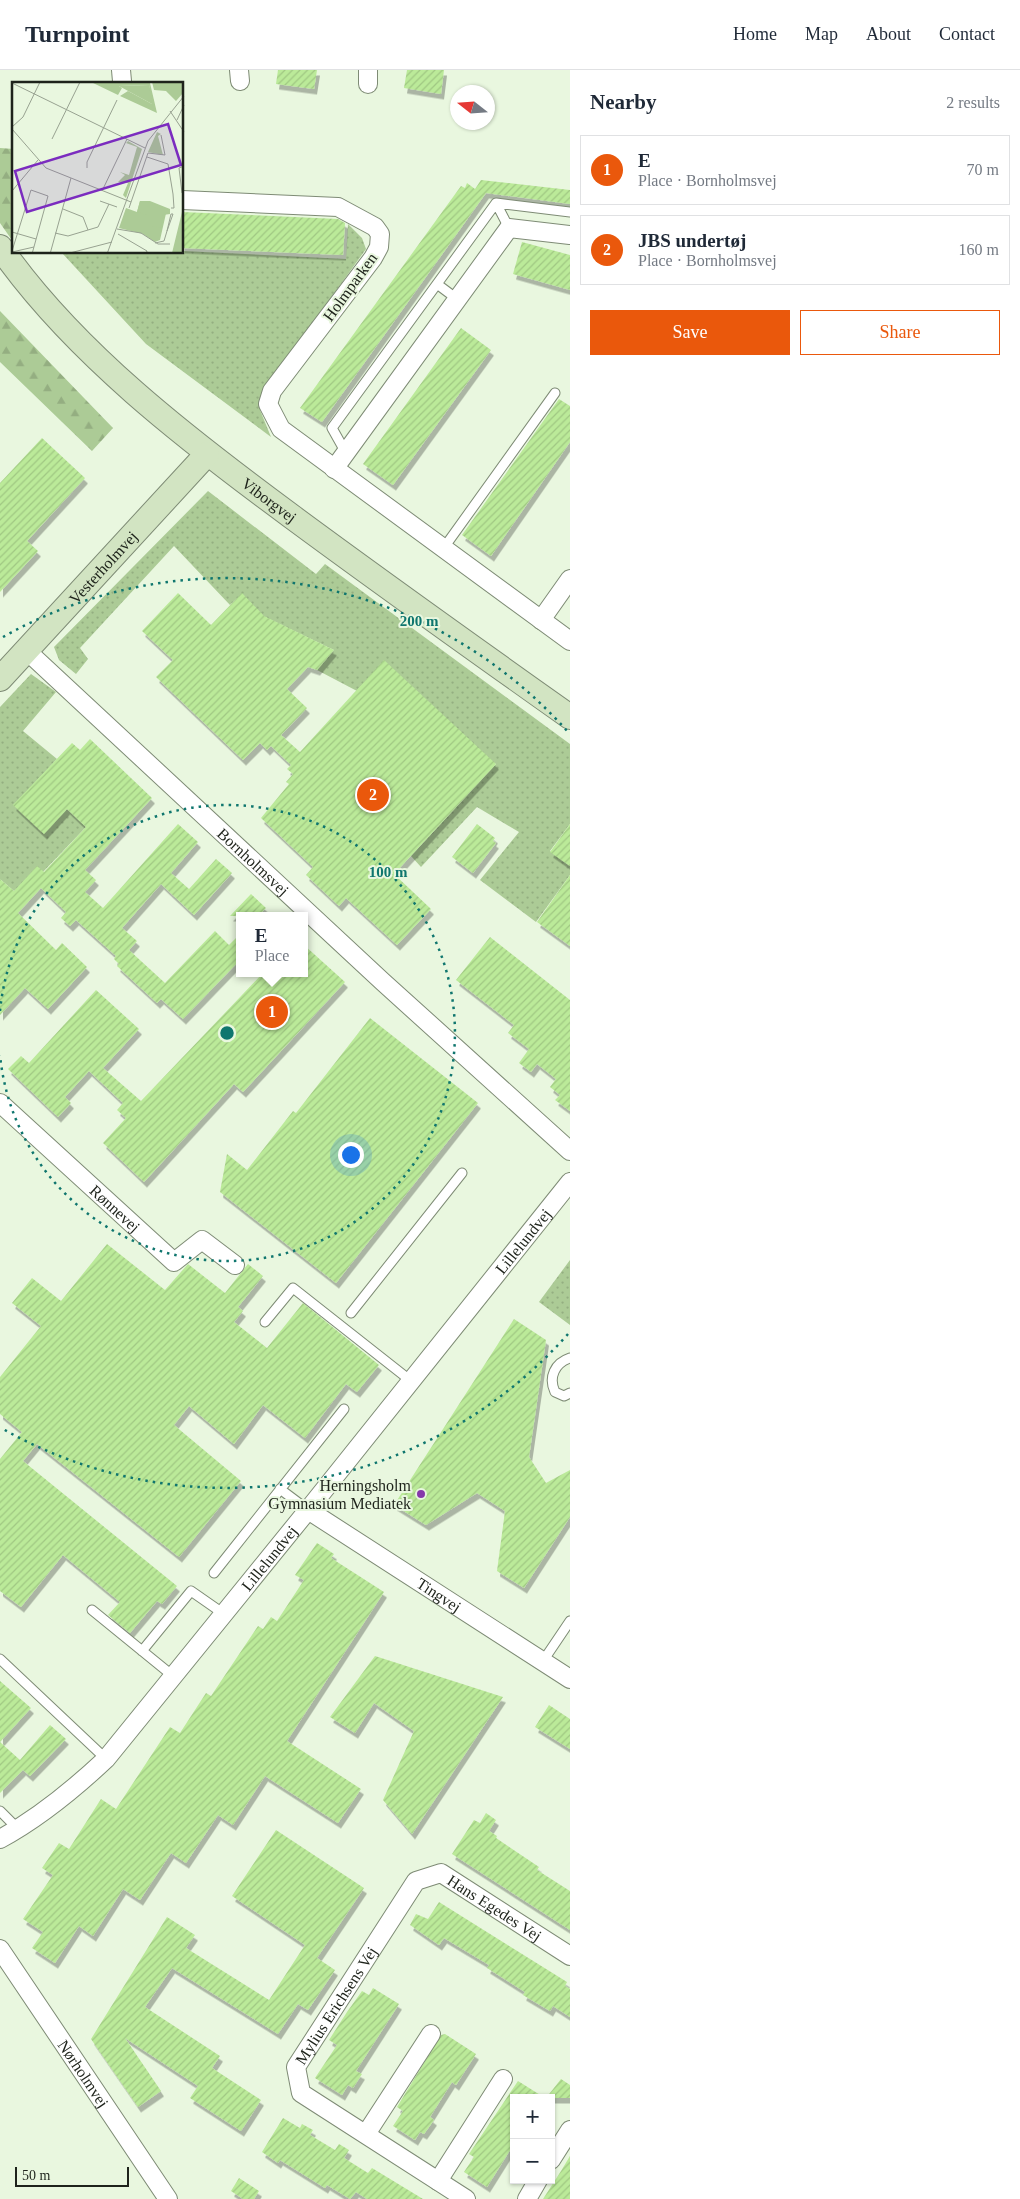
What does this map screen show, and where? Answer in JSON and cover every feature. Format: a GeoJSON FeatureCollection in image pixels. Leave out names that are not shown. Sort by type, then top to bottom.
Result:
{"type":"FeatureCollection","features":[{"type":"Feature","properties":{"kind":"street","name":"Holmparken"},"geometry":{"type":"LineString","coordinates":[[184,200],[338,207],[375,227],[380,234],[373,258],[272,391],[268,404],[281,429],[570,641]]}},
{"type":"Feature","properties":{"kind":"street"},"geometry":{"type":"LineString","coordinates":[[334,469],[509,228],[570,235]]}},
{"type":"Feature","properties":{"kind":"street","name":"Viborgvej"},"geometry":{"type":"LineString","coordinates":[[0,246],[13,265],[68,328],[130,388],[207,454],[570,718]]}},
{"type":"Feature","properties":{"kind":"street","name":"Vesterholmvej"},"geometry":{"type":"LineString","coordinates":[[0,679],[207,454]]}},
{"type":"Feature","properties":{"kind":"street"},"geometry":{"type":"LineString","coordinates":[[541,620],[570,580]]}},
{"type":"Feature","properties":{"kind":"street","name":"Bornholmsvej"},"geometry":{"type":"LineString","coordinates":[[27,650],[308,912]]}},
{"type":"Feature","properties":{"kind":"street","name":"Bornholmsvej"},"geometry":{"type":"LineString","coordinates":[[308,912],[570,1151]]}},
{"type":"Feature","properties":{"kind":"street","name":"Rønnevej"},"geometry":{"type":"LineString","coordinates":[[0,1103],[174,1262],[202,1240],[235,1265]]}},
{"type":"Feature","properties":{"kind":"street","name":"Lillelundvej"},"geometry":{"type":"LineString","coordinates":[[0,1839],[18,1829],[79,1784],[106,1759],[570,1182]]}},
{"type":"Feature","properties":{"kind":"street","name":"Tingvej"},"geometry":{"type":"LineString","coordinates":[[308,1510],[570,1679]]}},
{"type":"Feature","properties":{"kind":"street","name":"Hans Egedes Vej"},"geometry":{"type":"LineString","coordinates":[[416,1881],[441,1872],[570,1956]]}},
{"type":"Feature","properties":{"kind":"street","name":"Mylius Erichsens Vej"},"geometry":{"type":"LineString","coordinates":[[416,1881],[296,2068],[301,2093],[466,2199]]}},
{"type":"Feature","properties":{"kind":"street","name":"Nørholmvej"},"geometry":{"type":"LineString","coordinates":[[0,1949],[168,2199]]}},
{"type":"Feature","properties":{"kind":"street"},"geometry":{"type":"LineString","coordinates":[[366,2134],[431,2034]]}},
{"type":"Feature","properties":{"kind":"street"},"geometry":{"type":"LineString","coordinates":[[438,2181],[503,2079]]}},
{"type":"Feature","properties":{"kind":"street"},"geometry":{"type":"LineString","coordinates":[[555,2154],[570,2130]]}},
{"type":"Feature","properties":{"kind":"street"},"geometry":{"type":"LineString","coordinates":[[527,2199],[536,2184]]}},
{"type":"Feature","properties":{"kind":"lane"},"geometry":{"type":"LineString","coordinates":[[496,203],[570,212]]}},
{"type":"Feature","properties":{"kind":"lane"},"geometry":{"type":"LineString","coordinates":[[496,203],[509,228]]}},
{"type":"Feature","properties":{"kind":"lane"},"geometry":{"type":"LineString","coordinates":[[346,453],[332,428],[496,203]]}},
{"type":"Feature","properties":{"kind":"lane"},"geometry":{"type":"LineString","coordinates":[[437,284],[457,298]]}},
{"type":"Feature","properties":{"kind":"lane"},"geometry":{"type":"LineString","coordinates":[[443,549],[555,393]]}},
{"type":"Feature","properties":{"kind":"lane"},"geometry":{"type":"LineString","coordinates":[[351,1313],[462,1173]]}},
{"type":"Feature","properties":{"kind":"lane"},"geometry":{"type":"LineString","coordinates":[[265,1322],[293,1288],[411,1381]]}},
{"type":"Feature","properties":{"kind":"lane"},"geometry":{"type":"LineString","coordinates":[[570,1358],[561,1361],[553,1372],[551,1384],[555,1392],[564,1396],[570,1393]]}},
{"type":"Feature","properties":{"kind":"lane"},"geometry":{"type":"LineString","coordinates":[[214,1573],[344,1408]]}},
{"type":"Feature","properties":{"kind":"lane"},"geometry":{"type":"LineString","coordinates":[[280,1489],[308,1510]]}},
{"type":"Feature","properties":{"kind":"lane"},"geometry":{"type":"LineString","coordinates":[[142,1651],[191,1591],[224,1614]]}},
{"type":"Feature","properties":{"kind":"lane"},"geometry":{"type":"LineString","coordinates":[[92,1610],[173,1676]]}},
{"type":"Feature","properties":{"kind":"lane"},"geometry":{"type":"LineString","coordinates":[[543,1661],[570,1621]]}},
{"type":"Feature","properties":{"kind":"lane"},"geometry":{"type":"LineString","coordinates":[[0,1659],[106,1759]]}},
{"type":"Feature","properties":{"kind":"lane"},"geometry":{"type":"LineString","coordinates":[[0,1811],[18,1829]]}},
{"type":"Feature","properties":{"kind":"green space"},"geometry":{"type":"Polygon","coordinates":[[[0,148],[12,149],[12,240],[0,223],[0,148]]]}},
{"type":"Feature","properties":{"kind":"green space"},"geometry":{"type":"Polygon","coordinates":[[[348,224],[362,238],[366,249],[269,384],[260,410],[271,437],[146,344],[63,254],[184,254],[184,251],[346,259],[348,224]]]}},
{"type":"Feature","properties":{"kind":"green space"},"geometry":{"type":"Polygon","coordinates":[[[0,311],[113,428],[92,451],[0,362],[0,311]]]}},
{"type":"Feature","properties":{"kind":"green space"},"geometry":{"type":"Polygon","coordinates":[[[208,491],[316,574],[325,564],[570,744],[570,824],[550,851],[570,866],[570,875],[536,922],[480,880],[519,832],[477,807],[421,867],[411,856],[496,764],[317,670],[334,650],[263,616],[242,594],[230,605],[174,546],[80,648],[88,659],[76,674],[59,660],[54,647],[208,491]]]}},
{"type":"Feature","properties":{"kind":"green space"},"geometry":{"type":"Polygon","coordinates":[[[31,674],[56,692],[23,731],[57,759],[14,805],[44,833],[67,809],[86,827],[43,872],[14,891],[0,879],[0,707],[31,674]]]}},
{"type":"Feature","properties":{"kind":"green space"},"geometry":{"type":"Polygon","coordinates":[[[570,1260],[570,1325],[539,1302],[570,1260]]]}},
{"type":"Feature","properties":{"kind":"building"},"geometry":{"type":"Polygon","coordinates":[[[278,70],[317,70],[314,89],[276,84],[278,70]]]}},
{"type":"Feature","properties":{"kind":"building"},"geometry":{"type":"Polygon","coordinates":[[[407,70],[444,70],[441,94],[404,88],[407,70]]]}},
{"type":"Feature","properties":{"kind":"building"},"geometry":{"type":"Polygon","coordinates":[[[481,180],[570,190],[570,204],[486,193],[322,422],[300,408],[461,186],[465,188],[467,183],[475,189],[481,180]]]}},
{"type":"Feature","properties":{"kind":"building"},"geometry":{"type":"Polygon","coordinates":[[[184,212],[338,219],[345,223],[343,255],[184,248],[184,212]]]}},
{"type":"Feature","properties":{"kind":"building"},"geometry":{"type":"Polygon","coordinates":[[[522,242],[570,255],[570,290],[513,274],[522,242]]]}},
{"type":"Feature","properties":{"kind":"building"},"geometry":{"type":"Polygon","coordinates":[[[461,328],[491,350],[393,485],[363,464],[461,328]]]}},
{"type":"Feature","properties":{"kind":"building"},"geometry":{"type":"Polygon","coordinates":[[[559,399],[570,406],[570,442],[491,556],[462,535],[559,399]]]}},
{"type":"Feature","properties":{"kind":"building"},"geometry":{"type":"Polygon","coordinates":[[[42,438],[85,478],[27,541],[38,551],[0,592],[0,483],[42,438]]]}},
{"type":"Feature","properties":{"kind":"building"},"geometry":{"type":"Polygon","coordinates":[[[178,593],[211,625],[242,593],[264,616],[334,650],[317,670],[308,667],[287,689],[307,708],[281,735],[300,752],[384,660],[496,764],[394,874],[431,909],[397,945],[346,898],[339,906],[306,875],[313,867],[261,818],[289,784],[286,782],[293,774],[287,769],[291,765],[271,746],[267,750],[260,743],[243,760],[156,677],[173,660],[142,631],[178,593]]]}},
{"type":"Feature","properties":{"kind":"building"},"geometry":{"type":"Polygon","coordinates":[[[90,739],[152,798],[85,870],[96,880],[85,892],[103,908],[178,824],[198,842],[171,873],[189,889],[216,859],[232,873],[194,915],[161,884],[122,928],[137,941],[129,950],[165,983],[215,931],[229,945],[236,938],[236,964],[183,1019],[161,999],[157,1003],[117,966],[119,964],[114,959],[116,956],[76,920],[70,926],[61,918],[66,912],[41,888],[18,913],[56,950],[62,943],[87,967],[48,1009],[25,988],[0,1015],[0,879],[14,891],[37,866],[44,872],[86,827],[67,809],[44,834],[13,805],[72,743],[80,750],[90,739]]]}},
{"type":"Feature","properties":{"kind":"building"},"geometry":{"type":"Polygon","coordinates":[[[477,824],[495,838],[493,841],[496,843],[473,873],[452,857],[477,824]]]}},
{"type":"Feature","properties":{"kind":"building"},"geometry":{"type":"Polygon","coordinates":[[[570,824],[570,866],[550,852],[570,824]]]}},
{"type":"Feature","properties":{"kind":"building"},"geometry":{"type":"Polygon","coordinates":[[[570,875],[570,946],[537,922],[570,875]]]}},
{"type":"Feature","properties":{"kind":"building"},"geometry":{"type":"Polygon","coordinates":[[[251,894],[266,908],[262,912],[236,912],[236,916],[230,916],[251,894]]]}},
{"type":"Feature","properties":{"kind":"building"},"geometry":{"type":"Polygon","coordinates":[[[490,937],[570,1000],[570,1111],[555,1100],[560,1095],[550,1087],[556,1079],[537,1064],[531,1072],[519,1063],[529,1049],[508,1033],[514,1025],[456,980],[490,937]]]}},
{"type":"Feature","properties":{"kind":"building"},"geometry":{"type":"Polygon","coordinates":[[[308,949],[345,982],[243,1092],[234,1084],[144,1182],[103,1143],[126,1118],[117,1110],[123,1103],[89,1071],[65,1097],[71,1103],[58,1117],[8,1069],[21,1056],[29,1063],[96,990],[139,1029],[103,1068],[141,1101],[259,977],[308,977],[308,949]]]}},
{"type":"Feature","properties":{"kind":"building"},"geometry":{"type":"Polygon","coordinates":[[[370,1018],[478,1103],[336,1283],[220,1192],[227,1154],[247,1170],[293,1111],[296,1113],[370,1018]]]}},
{"type":"Feature","properties":{"kind":"building"},"geometry":{"type":"Polygon","coordinates":[[[107,1244],[165,1290],[188,1264],[225,1293],[248,1264],[263,1276],[238,1307],[243,1311],[234,1322],[267,1348],[303,1303],[379,1365],[357,1392],[346,1384],[305,1438],[263,1405],[234,1444],[189,1406],[174,1425],[241,1481],[179,1557],[37,1444],[23,1461],[177,1586],[162,1604],[157,1601],[130,1633],[108,1615],[120,1602],[63,1555],[21,1607],[0,1591],[0,1459],[22,1432],[0,1414],[0,1377],[41,1326],[12,1303],[32,1278],[61,1301],[107,1244]]]}},
{"type":"Feature","properties":{"kind":"building"},"geometry":{"type":"Polygon","coordinates":[[[514,1319],[546,1340],[529,1457],[546,1483],[570,1470],[570,1517],[524,1588],[497,1571],[505,1511],[477,1493],[426,1525],[394,1505],[514,1319]]]}},
{"type":"Feature","properties":{"kind":"building"},"geometry":{"type":"Polygon","coordinates":[[[317,1543],[334,1554],[331,1558],[384,1592],[287,1741],[361,1789],[338,1823],[265,1776],[233,1825],[218,1815],[186,1863],[171,1853],[140,1900],[123,1889],[93,1936],[79,1926],[55,1963],[32,1948],[43,1932],[23,1919],[53,1875],[42,1868],[59,1843],[69,1849],[101,1799],[116,1809],[170,1727],[180,1733],[206,1693],[211,1696],[258,1626],[263,1629],[271,1617],[277,1621],[304,1580],[295,1575],[317,1543]]]}},
{"type":"Feature","properties":{"kind":"building"},"geometry":{"type":"Polygon","coordinates":[[[375,1656],[503,1697],[412,1834],[383,1800],[414,1731],[374,1703],[355,1733],[330,1717],[375,1656]]]}},
{"type":"Feature","properties":{"kind":"building"},"geometry":{"type":"Polygon","coordinates":[[[0,1681],[31,1708],[0,1742],[0,1681]]]}},
{"type":"Feature","properties":{"kind":"building"},"geometry":{"type":"Polygon","coordinates":[[[549,1705],[570,1719],[570,1749],[535,1727],[549,1705]]]}},
{"type":"Feature","properties":{"kind":"building"},"geometry":{"type":"Polygon","coordinates":[[[50,1725],[66,1739],[30,1776],[23,1770],[0,1793],[0,1742],[20,1760],[50,1725]]]}},
{"type":"Feature","properties":{"kind":"building"},"geometry":{"type":"Polygon","coordinates":[[[486,1813],[496,1820],[489,1831],[497,1836],[496,1838],[539,1867],[537,1870],[570,1891],[570,1930],[452,1854],[474,1820],[480,1823],[486,1813]]]}},
{"type":"Feature","properties":{"kind":"building"},"geometry":{"type":"Polygon","coordinates":[[[276,1830],[364,1888],[317,1958],[335,1970],[308,2010],[298,2004],[278,2034],[172,1968],[145,2007],[220,2056],[212,2068],[261,2100],[241,2131],[190,2098],[198,2086],[125,2038],[161,2091],[138,2107],[91,2039],[167,1917],[195,1935],[186,1948],[269,2000],[305,1945],[232,1896],[276,1830]]]}},
{"type":"Feature","properties":{"kind":"building"},"geometry":{"type":"Polygon","coordinates":[[[439,1902],[567,1982],[565,1986],[570,1989],[570,2017],[553,2006],[550,2011],[523,1995],[525,1992],[487,1968],[489,1965],[444,1938],[439,1945],[410,1925],[416,1914],[428,1919],[439,1902]]]}},
{"type":"Feature","properties":{"kind":"building"},"geometry":{"type":"Polygon","coordinates":[[[373,1988],[399,2004],[356,2071],[362,2074],[353,2088],[348,2085],[342,2095],[315,2078],[337,2045],[329,2040],[347,2012],[362,1991],[369,1995],[373,1988]]]}},
{"type":"Feature","properties":{"kind":"building"},"geometry":{"type":"Polygon","coordinates":[[[445,2034],[476,2054],[456,2085],[452,2082],[430,2117],[434,2120],[424,2134],[420,2132],[415,2140],[393,2126],[403,2111],[397,2107],[441,2035],[445,2034]]]}},
{"type":"Feature","properties":{"kind":"building"},"geometry":{"type":"Polygon","coordinates":[[[561,2079],[570,2085],[570,2098],[555,2098],[555,2094],[549,2094],[561,2079]]]}},
{"type":"Feature","properties":{"kind":"building"},"geometry":{"type":"Polygon","coordinates":[[[518,2081],[539,2094],[510,2094],[510,2150],[487,2187],[464,2172],[474,2157],[469,2154],[518,2081]]]}},
{"type":"Feature","properties":{"kind":"building"},"geometry":{"type":"Polygon","coordinates":[[[283,2118],[300,2128],[302,2124],[313,2130],[310,2135],[335,2150],[339,2144],[349,2150],[344,2158],[368,2173],[372,2168],[423,2199],[367,2199],[356,2192],[350,2199],[327,2185],[325,2188],[280,2160],[278,2163],[262,2152],[283,2118]]]}},
{"type":"Feature","properties":{"kind":"building"},"geometry":{"type":"Polygon","coordinates":[[[570,2156],[570,2199],[543,2199],[553,2184],[555,2184],[555,2180],[570,2156]]]}},
{"type":"Feature","properties":{"kind":"building"},"geometry":{"type":"Polygon","coordinates":[[[239,2178],[259,2191],[254,2199],[243,2199],[231,2191],[239,2178]]]}},
{"type":"Feature","properties":{"kind":"place","name":"JBS undertøj"},"geometry":{"type":"Point","coordinates":[373,795]}},
{"type":"Feature","properties":{"kind":"place","name":"E"},"geometry":{"type":"Point","coordinates":[272,1012]}},
{"type":"Feature","properties":{"kind":"place","name":"Herningsholm Gymnasium Mediatek"},"geometry":{"type":"Point","coordinates":[421,1494]}}]}
